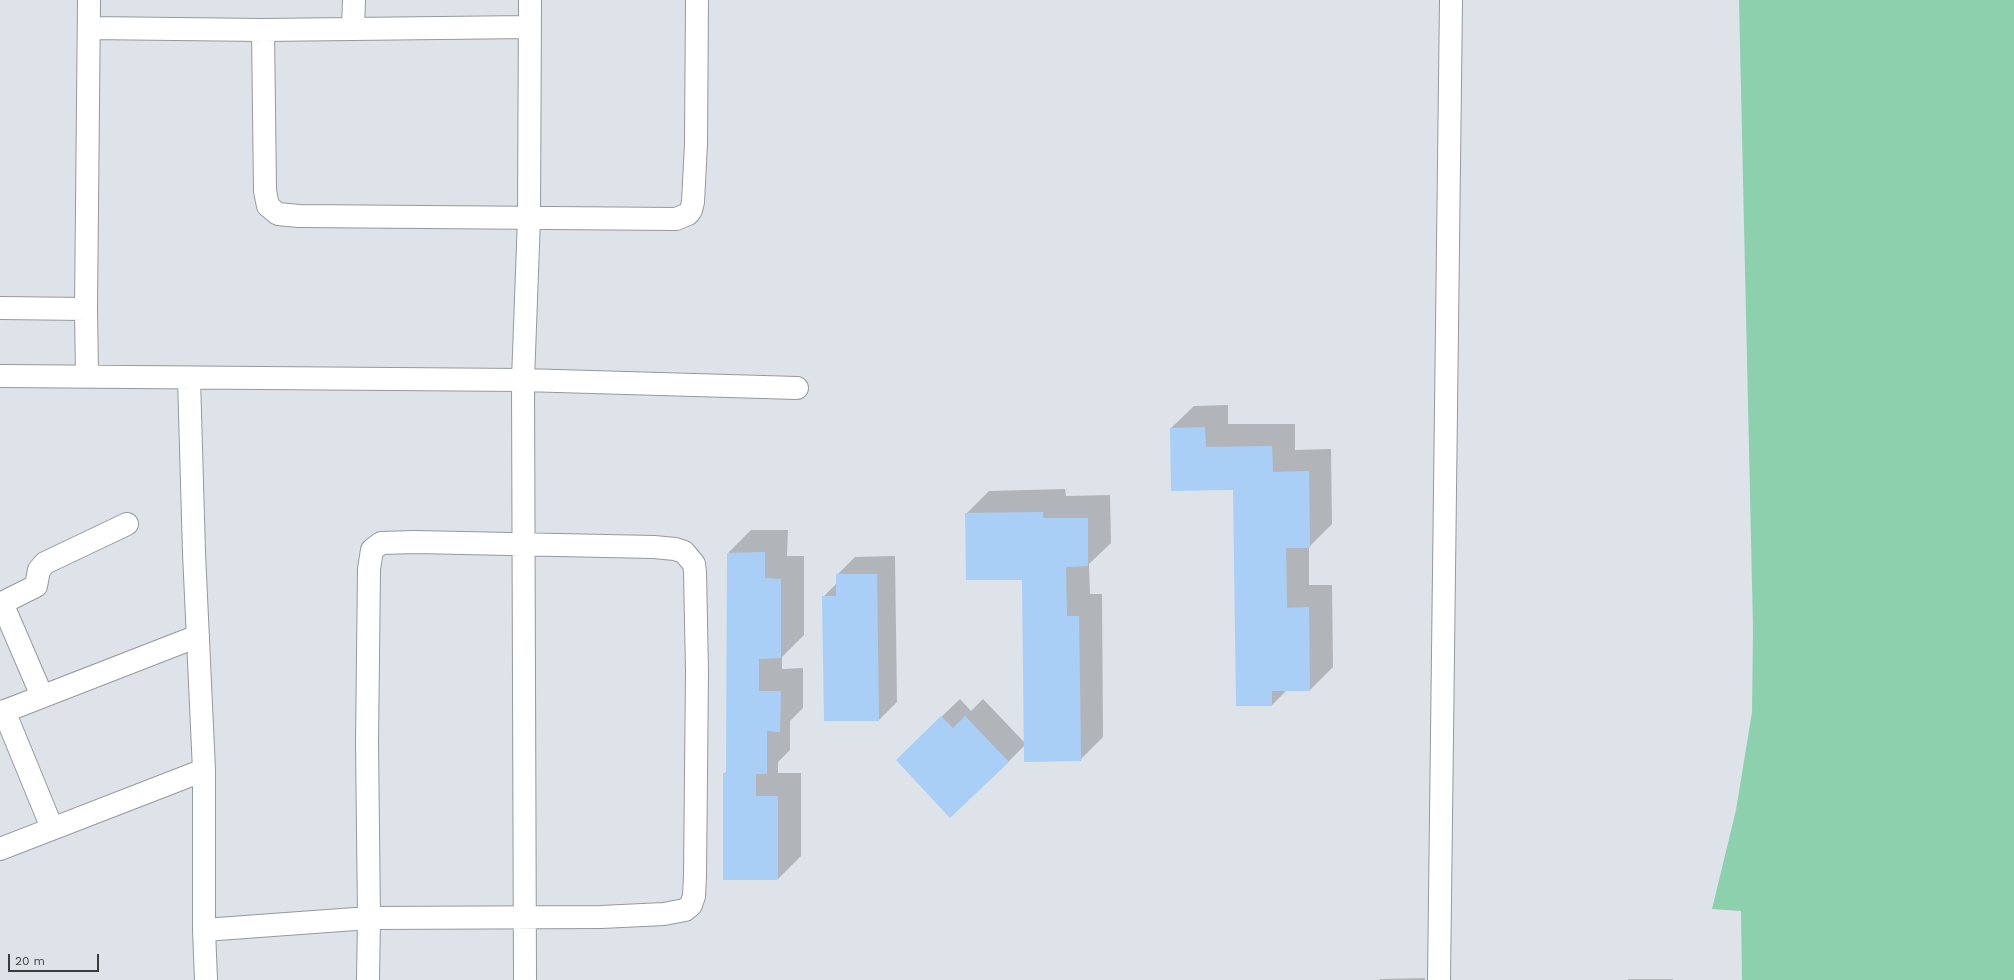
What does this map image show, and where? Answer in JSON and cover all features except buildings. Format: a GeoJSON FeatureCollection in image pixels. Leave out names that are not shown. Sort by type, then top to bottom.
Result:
{"type":"FeatureCollection","features":[{"type":"Feature","properties":{"kind":"street"},"geometry":{"type":"LineString","coordinates":[[87,376],[86,309],[90,28],[89,0]]}},
{"type":"Feature","properties":{"kind":"street"},"geometry":{"type":"LineString","coordinates":[[353,28],[354,0]]}},
{"type":"Feature","properties":{"kind":"street"},"geometry":{"type":"LineString","coordinates":[[525,980],[523,380],[529,218],[530,0]]}},
{"type":"Feature","properties":{"kind":"street"},"geometry":{"type":"LineString","coordinates":[[263,30],[265,191],[268,206],[272,211],[278,214],[299,216],[676,219],[688,214],[691,210],[695,186],[697,0]]}},
{"type":"Feature","properties":{"kind":"street"},"geometry":{"type":"LineString","coordinates":[[1439,980],[1451,0]]}},
{"type":"Feature","properties":{"kind":"street"},"geometry":{"type":"LineString","coordinates":[[90,28],[263,30],[529,26]]}},
{"type":"Feature","properties":{"kind":"street"},"geometry":{"type":"LineString","coordinates":[[0,308],[86,309]]}},
{"type":"Feature","properties":{"kind":"street"},"geometry":{"type":"LineString","coordinates":[[0,376],[523,380],[797,388]]}},
{"type":"Feature","properties":{"kind":"street"},"geometry":{"type":"LineString","coordinates":[[188,378],[204,770],[204,930],[206,980]]}},
{"type":"Feature","properties":{"kind":"street"},"geometry":{"type":"LineString","coordinates":[[42,696],[1,603],[36,586],[39,570],[45,563],[127,524]]}},
{"type":"Feature","properties":{"kind":"street"},"geometry":{"type":"LineString","coordinates":[[204,930],[369,918],[524,918],[664,914],[686,910],[691,905],[695,876],[697,679],[695,572],[694,564],[684,552],[675,549],[654,547],[388,542],[376,545],[372,550],[369,569],[367,743],[369,918],[368,980]]}},
{"type":"Feature","properties":{"kind":"street"},"geometry":{"type":"LineString","coordinates":[[52,828],[2,712],[198,636]]}},
{"type":"Feature","properties":{"kind":"street"},"geometry":{"type":"LineString","coordinates":[[0,848],[204,770]]}},
{"type":"Feature","properties":{"kind":"green space"},"geometry":{"type":"Polygon","coordinates":[[[1739,0],[2014,0],[2014,980],[1742,980],[1741,911],[1712,909],[1736,810],[1752,712],[1753,629],[1739,0]]]}}]}
